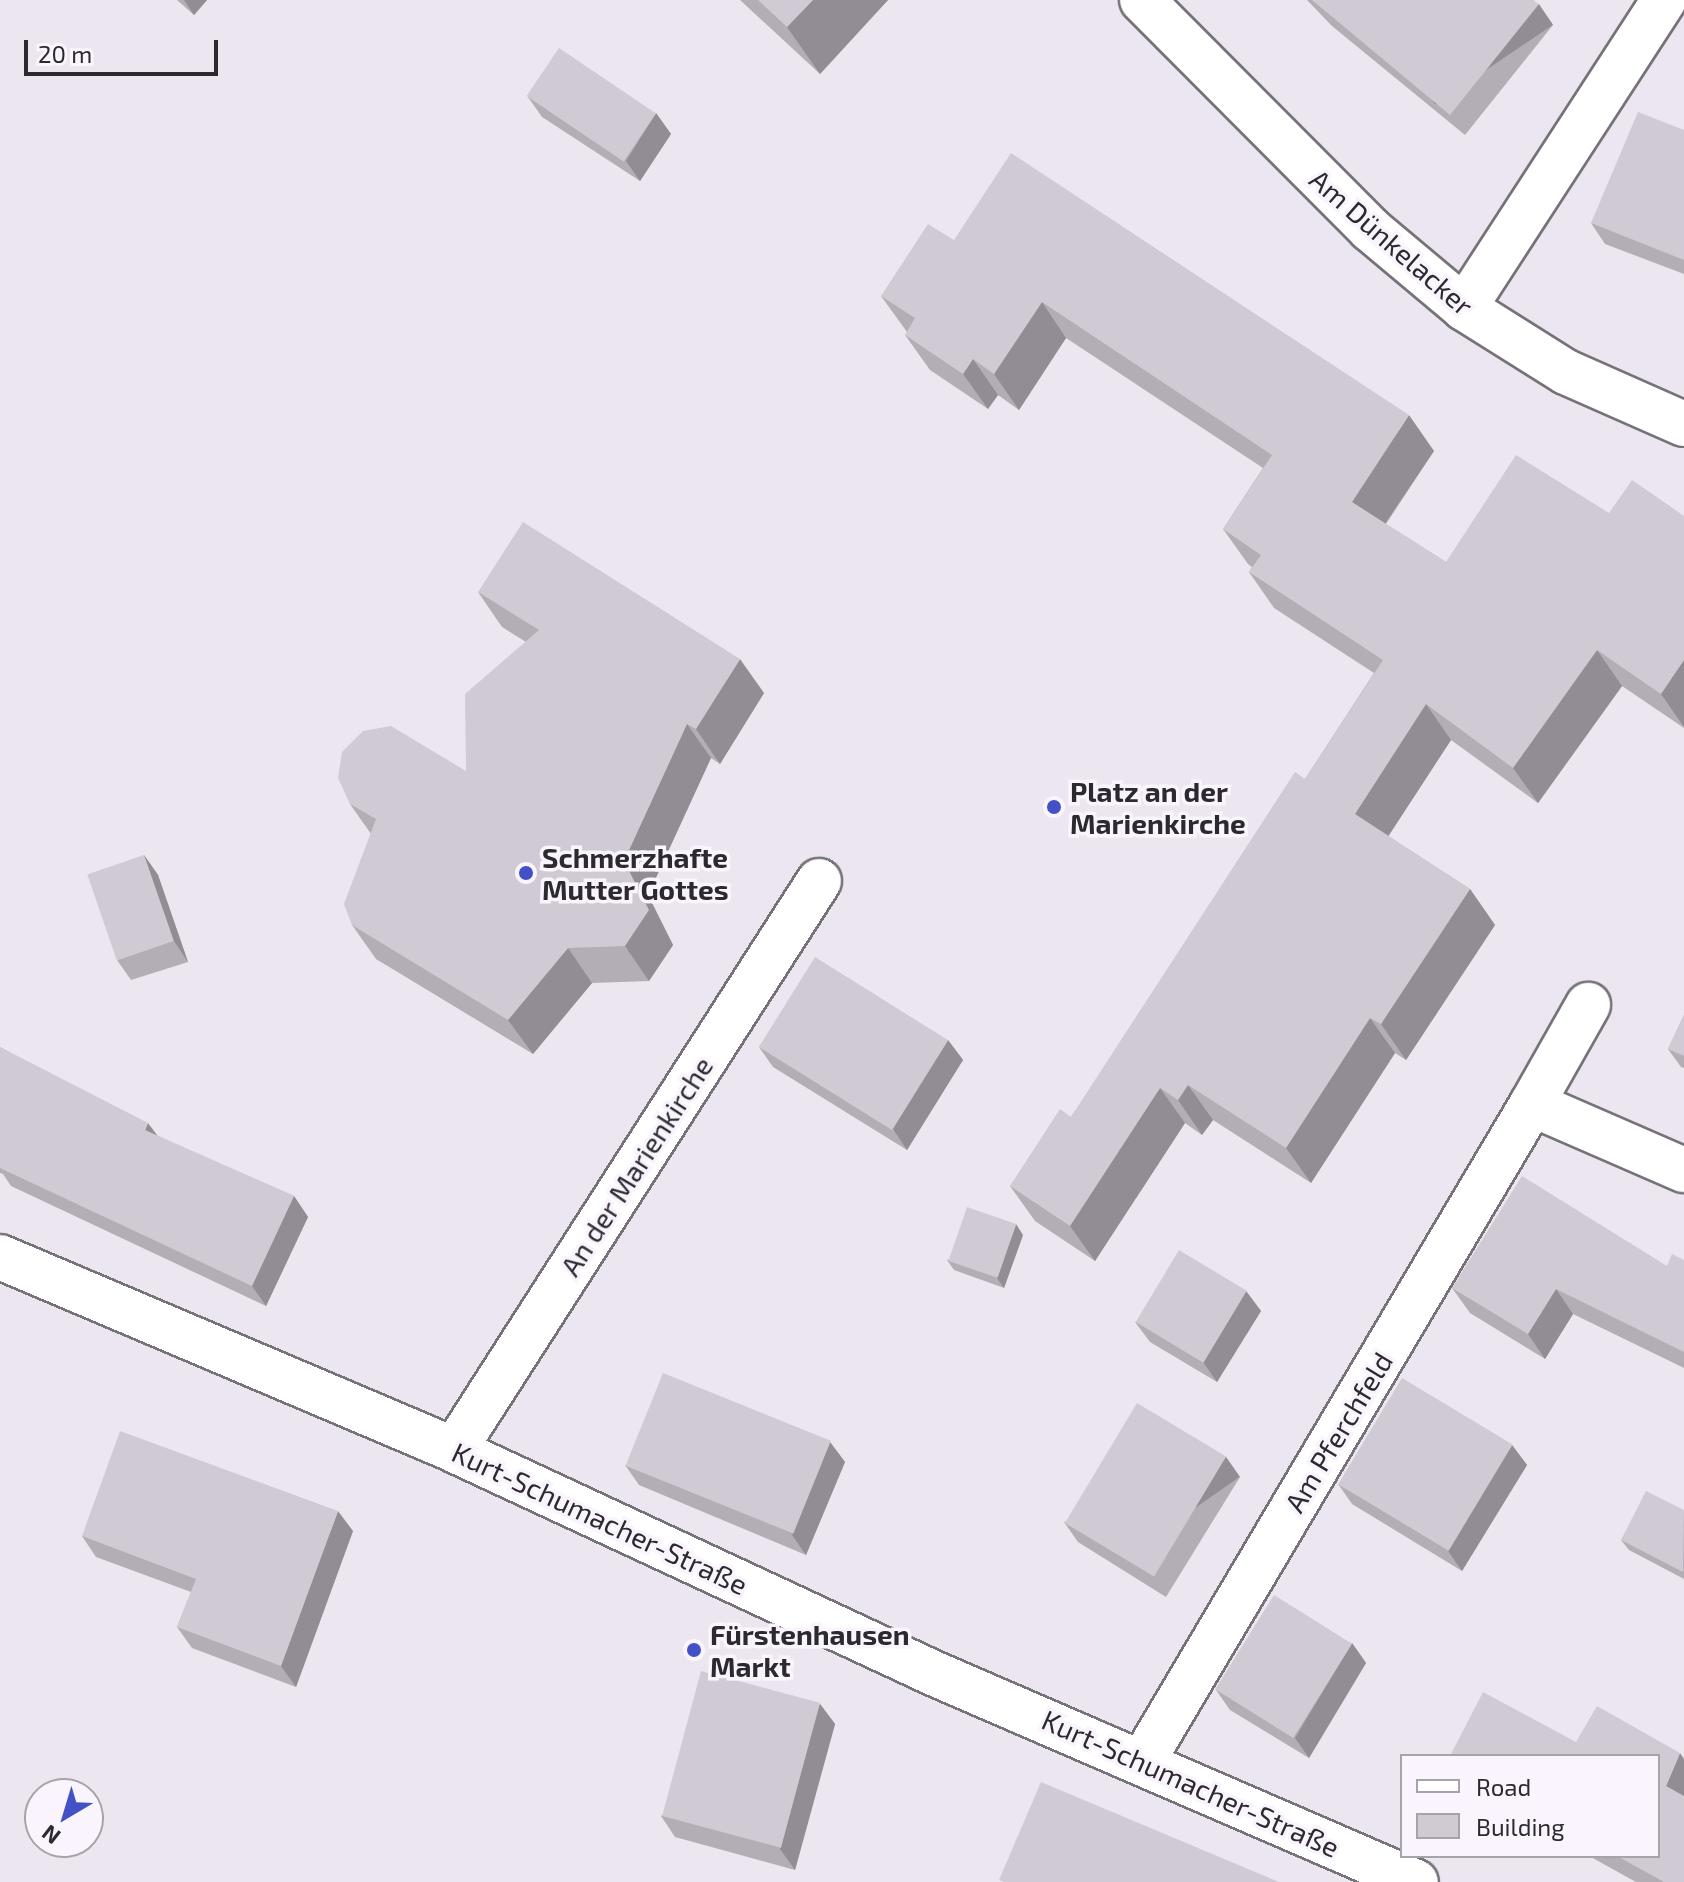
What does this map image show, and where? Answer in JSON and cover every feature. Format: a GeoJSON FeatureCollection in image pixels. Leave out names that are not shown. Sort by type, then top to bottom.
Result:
{"type":"FeatureCollection","features":[{"type":"Feature","properties":{"kind":"street","name":"Am Dünkelacker"},"geometry":{"type":"LineString","coordinates":[[1142,0],[1370,229],[1464,308],[1566,372],[1684,424]]}},
{"type":"Feature","properties":{"kind":"street"},"geometry":{"type":"LineString","coordinates":[[1464,308],[1664,0]]}},
{"type":"Feature","properties":{"kind":"street","name":"An der Marienkirche"},"geometry":{"type":"LineString","coordinates":[[454,1450],[819,881]]}},
{"type":"Feature","properties":{"kind":"street","name":"Am Pferchfeld"},"geometry":{"type":"LineString","coordinates":[[1144,1759],[1588,1005]]}},
{"type":"Feature","properties":{"kind":"street"},"geometry":{"type":"LineString","coordinates":[[1532,1104],[1684,1170]]}},
{"type":"Feature","properties":{"kind":"street","name":"Kurt-Schumacher-Straße"},"geometry":{"type":"LineString","coordinates":[[0,1257],[454,1450],[933,1673],[1144,1759],[1416,1882]]}},
{"type":"Feature","properties":{"kind":"building"},"geometry":{"type":"Polygon","coordinates":[[[758,0],[813,0],[787,27],[758,0]]]}},
{"type":"Feature","properties":{"kind":"building"},"geometry":{"type":"Polygon","coordinates":[[[1312,0],[1533,0],[1539,4],[1450,115],[1312,0]]]}},
{"type":"Feature","properties":{"kind":"building"},"geometry":{"type":"Polygon","coordinates":[[[559,48],[656,113],[624,162],[527,96],[559,48]]]}},
{"type":"Feature","properties":{"kind":"building"},"geometry":{"type":"Polygon","coordinates":[[[1638,112],[1684,130],[1684,260],[1591,223],[1638,112]]]}},
{"type":"Feature","properties":{"kind":"building"},"geometry":{"type":"Polygon","coordinates":[[[1011,153],[1409,415],[1352,502],[1446,562],[1516,455],[1609,513],[1632,480],[1684,516],[1684,660],[1661,694],[1597,650],[1513,768],[1426,704],[1355,814],[1470,889],[1381,1024],[1370,1018],[1286,1148],[1188,1085],[1178,1100],[1160,1088],[1070,1226],[1010,1186],[1060,1109],[1071,1117],[1295,772],[1305,779],[1383,660],[1249,572],[1261,555],[1223,529],[1272,455],[1042,302],[994,374],[973,359],[963,374],[905,335],[915,318],[881,296],[928,224],[954,240],[1011,153]]]}},
{"type":"Feature","properties":{"kind":"building"},"geometry":{"type":"Polygon","coordinates":[[[523,522],[740,659],[696,729],[687,724],[624,861],[649,910],[625,946],[568,948],[508,1020],[352,925],[344,904],[376,819],[350,804],[338,778],[342,752],[363,731],[391,726],[466,771],[465,694],[539,630],[478,592],[523,522]]]}},
{"type":"Feature","properties":{"kind":"building"},"geometry":{"type":"Polygon","coordinates":[[[144,855],[174,941],[117,961],[87,875],[144,855]]]}},
{"type":"Feature","properties":{"kind":"building"},"geometry":{"type":"Polygon","coordinates":[[[815,957],[948,1040],[892,1130],[759,1047],[815,957]]]}},
{"type":"Feature","properties":{"kind":"building"},"geometry":{"type":"Polygon","coordinates":[[[1684,1015],[1684,1056],[1668,1049],[1684,1015]]]}},
{"type":"Feature","properties":{"kind":"building"},"geometry":{"type":"Polygon","coordinates":[[[0,1047],[148,1123],[145,1130],[294,1196],[252,1286],[0,1168],[0,1047]]]}},
{"type":"Feature","properties":{"kind":"building"},"geometry":{"type":"Polygon","coordinates":[[[1522,1176],[1667,1266],[1672,1254],[1684,1260],[1684,1352],[1556,1289],[1528,1334],[1452,1288],[1522,1176]]]}},
{"type":"Feature","properties":{"kind":"building"},"geometry":{"type":"Polygon","coordinates":[[[967,1207],[1016,1224],[998,1278],[948,1261],[967,1207]]]}},
{"type":"Feature","properties":{"kind":"building"},"geometry":{"type":"Polygon","coordinates":[[[1179,1250],[1247,1291],[1203,1363],[1136,1322],[1179,1250]]]}},
{"type":"Feature","properties":{"kind":"building"},"geometry":{"type":"Polygon","coordinates":[[[663,1373],[831,1441],[793,1534],[626,1466],[663,1373]]]}},
{"type":"Feature","properties":{"kind":"building"},"geometry":{"type":"Polygon","coordinates":[[[1402,1378],[1513,1444],[1449,1551],[1338,1484],[1402,1378]]]}},
{"type":"Feature","properties":{"kind":"building"},"geometry":{"type":"Polygon","coordinates":[[[1137,1403],[1226,1457],[1154,1577],[1065,1523],[1137,1403]]]}},
{"type":"Feature","properties":{"kind":"building"},"geometry":{"type":"Polygon","coordinates":[[[120,1431],[338,1511],[281,1666],[177,1627],[196,1579],[82,1536],[120,1431]]]}},
{"type":"Feature","properties":{"kind":"building"},"geometry":{"type":"Polygon","coordinates":[[[1646,1491],[1684,1510],[1683,1572],[1621,1540],[1646,1491]]]}},
{"type":"Feature","properties":{"kind":"building"},"geometry":{"type":"Polygon","coordinates":[[[1274,1595],[1352,1644],[1293,1738],[1215,1689],[1274,1595]]]}},
{"type":"Feature","properties":{"kind":"building"},"geometry":{"type":"Polygon","coordinates":[[[701,1671],[820,1703],[781,1848],[662,1816],[701,1671]]]}},
{"type":"Feature","properties":{"kind":"building"},"geometry":{"type":"Polygon","coordinates":[[[1483,1692],[1576,1742],[1597,1706],[1680,1753],[1666,1786],[1684,1796],[1684,1882],[1664,1882],[1621,1858],[1660,1858],[1660,1754],[1451,1754],[1483,1692]]]}},
{"type":"Feature","properties":{"kind":"building"},"geometry":{"type":"Polygon","coordinates":[[[1041,1782],[1279,1882],[999,1880],[1041,1782]]]}},
{"type":"Feature","properties":{"kind":"place","name":"Platz an der Marienkirche"},"geometry":{"type":"Point","coordinates":[1054,807]}},
{"type":"Feature","properties":{"kind":"place","name":"Schmerzhafte Mutter Gottes"},"geometry":{"type":"Point","coordinates":[526,873]}},
{"type":"Feature","properties":{"kind":"place","name":"Fürstenhausen Markt"},"geometry":{"type":"Point","coordinates":[694,1650]}}]}
